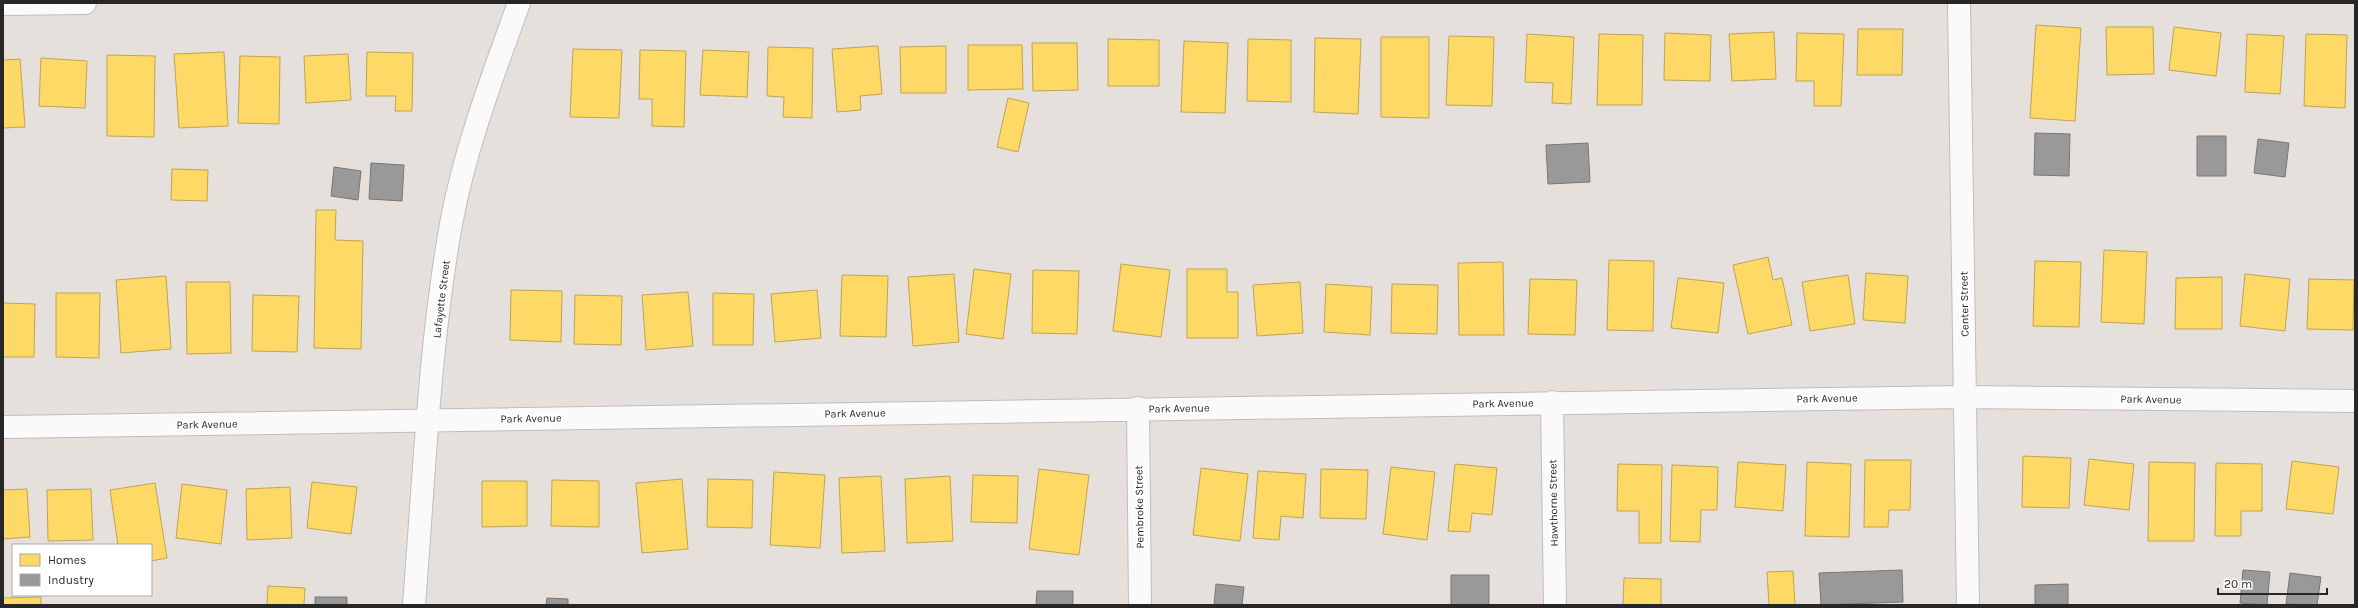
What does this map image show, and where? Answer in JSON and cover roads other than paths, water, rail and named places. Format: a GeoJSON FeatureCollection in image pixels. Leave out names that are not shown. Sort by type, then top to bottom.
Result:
{"type":"FeatureCollection","features":[{"type":"Feature","properties":{"kind":"street"},"geometry":{"type":"LineString","coordinates":[[3,4],[84,3]]}},
{"type":"Feature","properties":{"kind":"street","name":"Lafayette Street"},"geometry":{"type":"LineString","coordinates":[[414,605],[441,291],[452,223],[476,130],[492,78],[519,3]]}},
{"type":"Feature","properties":{"kind":"street","name":"Center Street"},"geometry":{"type":"LineString","coordinates":[[1959,3],[1968,605]]}},
{"type":"Feature","properties":{"kind":"street","name":"Park Avenue"},"geometry":{"type":"LineString","coordinates":[[3,427],[1138,408],[1965,397],[2355,401]]}},
{"type":"Feature","properties":{"kind":"street","name":"Hawthorne Street"},"geometry":{"type":"LineString","coordinates":[[1552,402],[1555,605]]}},
{"type":"Feature","properties":{"kind":"street","name":"Pembroke Street"},"geometry":{"type":"LineString","coordinates":[[1138,408],[1140,605]]}}]}
